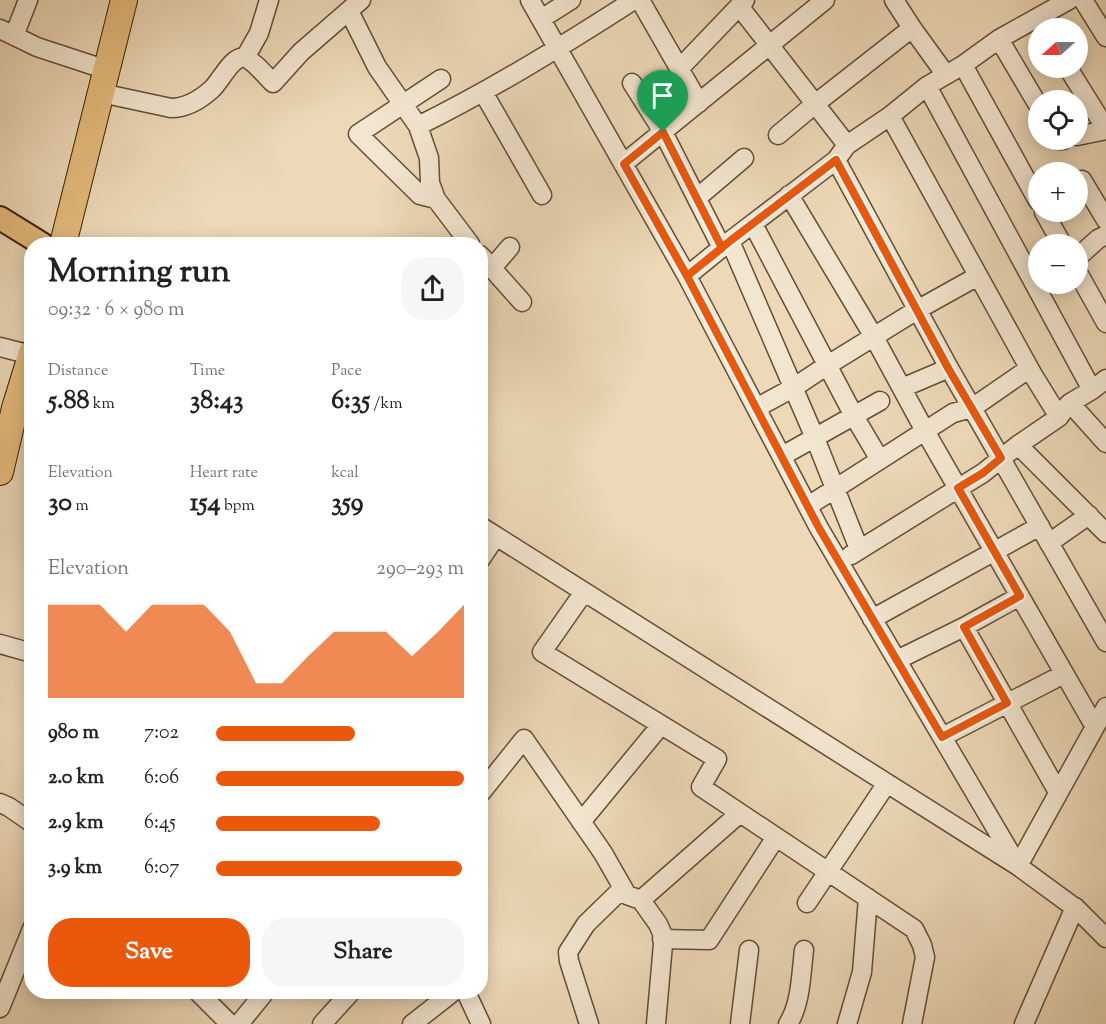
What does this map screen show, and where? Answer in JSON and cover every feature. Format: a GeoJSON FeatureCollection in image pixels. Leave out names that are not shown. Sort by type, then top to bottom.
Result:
{"type":"FeatureCollection","features":[{"type":"Feature","properties":{"kind":"highway"},"geometry":{"type":"LineString","coordinates":[[65,237],[124,0]]}},
{"type":"Feature","properties":{"kind":"highway"},"geometry":{"type":"LineString","coordinates":[[0,472],[23,413]]}},
{"type":"Feature","properties":{"kind":"main road"},"geometry":{"type":"LineString","coordinates":[[0,218],[31,237]]}},
{"type":"Feature","properties":{"kind":"street"},"geometry":{"type":"LineString","coordinates":[[28,0],[7,32],[104,81],[171,108],[180,108],[203,96],[215,87],[229,66],[237,59],[245,57],[259,33],[269,0]]}},
{"type":"Feature","properties":{"kind":"street"},"geometry":{"type":"LineString","coordinates":[[530,0],[687,276],[839,562],[1017,866]]}},
{"type":"Feature","properties":{"kind":"street"},"geometry":{"type":"LineString","coordinates":[[541,19],[571,0]]}},
{"type":"Feature","properties":{"kind":"street"},"geometry":{"type":"LineString","coordinates":[[418,126],[558,49],[634,0]]}},
{"type":"Feature","properties":{"kind":"street"},"geometry":{"type":"LineString","coordinates":[[640,0],[699,103]]}},
{"type":"Feature","properties":{"kind":"street"},"geometry":{"type":"LineString","coordinates":[[624,164],[825,0]]}},
{"type":"Feature","properties":{"kind":"street"},"geometry":{"type":"LineString","coordinates":[[894,0],[946,75]]}},
{"type":"Feature","properties":{"kind":"street"},"geometry":{"type":"LineString","coordinates":[[1047,18],[1069,0]]}},
{"type":"Feature","properties":{"kind":"street"},"geometry":{"type":"LineString","coordinates":[[1083,0],[1106,38]]}},
{"type":"Feature","properties":{"kind":"street"},"geometry":{"type":"LineString","coordinates":[[679,69],[742,3],[770,46],[848,146]]}},
{"type":"Feature","properties":{"kind":"street"},"geometry":{"type":"LineString","coordinates":[[245,57],[273,83],[301,52],[355,6],[377,67],[418,126],[429,158],[430,183],[436,199],[465,237]]}},
{"type":"Feature","properties":{"kind":"street"},"geometry":{"type":"LineString","coordinates":[[778,135],[912,28]]}},
{"type":"Feature","properties":{"kind":"street"},"geometry":{"type":"LineString","coordinates":[[687,276],[836,160],[848,146],[927,86],[963,66],[999,39],[1028,28]]}},
{"type":"Feature","properties":{"kind":"street"},"geometry":{"type":"LineString","coordinates":[[999,39],[1029,90]]}},
{"type":"Feature","properties":{"kind":"street"},"geometry":{"type":"LineString","coordinates":[[963,66],[1028,183]]}},
{"type":"Feature","properties":{"kind":"street"},"geometry":{"type":"LineString","coordinates":[[1074,78],[1106,130],[1088,134]]}},
{"type":"Feature","properties":{"kind":"street"},"geometry":{"type":"LineString","coordinates":[[436,199],[420,195],[358,134],[441,79]]}},
{"type":"Feature","properties":{"kind":"street"},"geometry":{"type":"LineString","coordinates":[[633,83],[663,132],[697,198],[726,244],[815,438],[860,549]]}},
{"type":"Feature","properties":{"kind":"street"},"geometry":{"type":"LineString","coordinates":[[839,562],[983,473],[1099,384],[927,86]]}},
{"type":"Feature","properties":{"kind":"street"},"geometry":{"type":"LineString","coordinates":[[483,92],[542,195]]}},
{"type":"Feature","properties":{"kind":"street"},"geometry":{"type":"LineString","coordinates":[[890,116],[1033,375],[1065,410],[1106,443]]}},
{"type":"Feature","properties":{"kind":"street"},"geometry":{"type":"LineString","coordinates":[[697,198],[744,158]]}},
{"type":"Feature","properties":{"kind":"street"},"geometry":{"type":"LineString","coordinates":[[836,160],[948,368],[1106,642]]}},
{"type":"Feature","properties":{"kind":"street"},"geometry":{"type":"LineString","coordinates":[[1088,190],[1106,220]]}},
{"type":"Feature","properties":{"kind":"street"},"geometry":{"type":"LineString","coordinates":[[789,195],[874,337],[925,431],[1095,727]]}},
{"type":"Feature","properties":{"kind":"street"},"geometry":{"type":"LineString","coordinates":[[753,224],[854,416],[880,460]]}},
{"type":"Feature","properties":{"kind":"street"},"geometry":{"type":"LineString","coordinates":[[1088,252],[1103,243]]}},
{"type":"Feature","properties":{"kind":"street"},"geometry":{"type":"LineString","coordinates":[[488,261],[510,247]]}},
{"type":"Feature","properties":{"kind":"street"},"geometry":{"type":"LineString","coordinates":[[488,264],[522,302]]}},
{"type":"Feature","properties":{"kind":"street"},"geometry":{"type":"LineString","coordinates":[[756,408],[793,388],[917,310],[978,276]]}},
{"type":"Feature","properties":{"kind":"street"},"geometry":{"type":"LineString","coordinates":[[1088,291],[1106,323]]}},
{"type":"Feature","properties":{"kind":"street"},"geometry":{"type":"LineString","coordinates":[[0,347],[24,352]]}},
{"type":"Feature","properties":{"kind":"street"},"geometry":{"type":"LineString","coordinates":[[902,388],[948,368]]}},
{"type":"Feature","properties":{"kind":"street"},"geometry":{"type":"LineString","coordinates":[[808,506],[953,413],[972,408],[1024,372],[1033,375]]}},
{"type":"Feature","properties":{"kind":"street"},"geometry":{"type":"LineString","coordinates":[[782,456],[880,401]]}},
{"type":"Feature","properties":{"kind":"street"},"geometry":{"type":"LineString","coordinates":[[1018,445],[1106,533]]}},
{"type":"Feature","properties":{"kind":"street"},"geometry":{"type":"LineString","coordinates":[[1050,543],[1089,515]]}},
{"type":"Feature","properties":{"kind":"street"},"geometry":{"type":"LineString","coordinates":[[872,619],[1040,526]]}},
{"type":"Feature","properties":{"kind":"street"},"geometry":{"type":"LineString","coordinates":[[488,531],[1017,866],[1075,908],[1106,938]]}},
{"type":"Feature","properties":{"kind":"street"},"geometry":{"type":"LineString","coordinates":[[488,548],[496,536]]}},
{"type":"Feature","properties":{"kind":"street"},"geometry":{"type":"LineString","coordinates":[[584,592],[542,652],[717,759],[700,787],[914,929],[925,957],[912,1024]]}},
{"type":"Feature","properties":{"kind":"street"},"geometry":{"type":"LineString","coordinates":[[897,660],[1020,596]]}},
{"type":"Feature","properties":{"kind":"street"},"geometry":{"type":"LineString","coordinates":[[964,627],[1058,792]]}},
{"type":"Feature","properties":{"kind":"street"},"geometry":{"type":"LineString","coordinates":[[0,644],[24,651]]}},
{"type":"Feature","properties":{"kind":"street"},"geometry":{"type":"LineString","coordinates":[[942,737],[1064,674]]}},
{"type":"Feature","properties":{"kind":"street"},"geometry":{"type":"LineString","coordinates":[[1017,866],[1106,707]]}},
{"type":"Feature","properties":{"kind":"street"},"geometry":{"type":"LineString","coordinates":[[581,822],[661,725]]}},
{"type":"Feature","properties":{"kind":"street"},"geometry":{"type":"LineString","coordinates":[[488,784],[524,739],[603,853],[627,895],[641,900],[658,924],[662,939],[656,1024]]}},
{"type":"Feature","properties":{"kind":"street"},"geometry":{"type":"LineString","coordinates":[[807,903],[887,783]]}},
{"type":"Feature","properties":{"kind":"street"},"geometry":{"type":"LineString","coordinates":[[0,803],[24,817]]}},
{"type":"Feature","properties":{"kind":"street"},"geometry":{"type":"LineString","coordinates":[[641,900],[741,813]]}},
{"type":"Feature","properties":{"kind":"street"},"geometry":{"type":"LineString","coordinates":[[662,939],[709,939],[776,837]]}},
{"type":"Feature","properties":{"kind":"street"},"geometry":{"type":"LineString","coordinates":[[589,1024],[568,952],[586,924],[623,888]]}},
{"type":"Feature","properties":{"kind":"street"},"geometry":{"type":"LineString","coordinates":[[847,1024],[862,972],[868,898]]}},
{"type":"Feature","properties":{"kind":"street"},"geometry":{"type":"LineString","coordinates":[[1024,1024],[1075,908]]}},
{"type":"Feature","properties":{"kind":"street"},"geometry":{"type":"LineString","coordinates":[[0,1008],[24,948]]}},
{"type":"Feature","properties":{"kind":"street"},"geometry":{"type":"LineString","coordinates":[[740,1024],[749,950]]}},
{"type":"Feature","properties":{"kind":"street"},"geometry":{"type":"LineString","coordinates":[[788,1024],[800,990],[804,951]]}},
{"type":"Feature","properties":{"kind":"street"},"geometry":{"type":"LineString","coordinates":[[205,999],[230,1024]]}},
{"type":"Feature","properties":{"kind":"street"},"geometry":{"type":"LineString","coordinates":[[239,1024],[259,999]]}},
{"type":"Feature","properties":{"kind":"street"},"geometry":{"type":"LineString","coordinates":[[322,1024],[345,999]]}},
{"type":"Feature","properties":{"kind":"street"},"geometry":{"type":"LineString","coordinates":[[412,1024],[444,999]]}},
{"type":"Feature","properties":{"kind":"street"},"geometry":{"type":"LineString","coordinates":[[469,999],[481,1024]]}},
{"type":"Feature","properties":{"kind":"route"},"geometry":{"type":"LineString","coordinates":[[663,132],[624,164],[687,276],[836,160],[948,368],[1001,458],[983,473],[958,488],[1020,596],[964,627],[1007,703],[942,737],[819,528],[687,276],[722,248],[663,132]]}}]}
